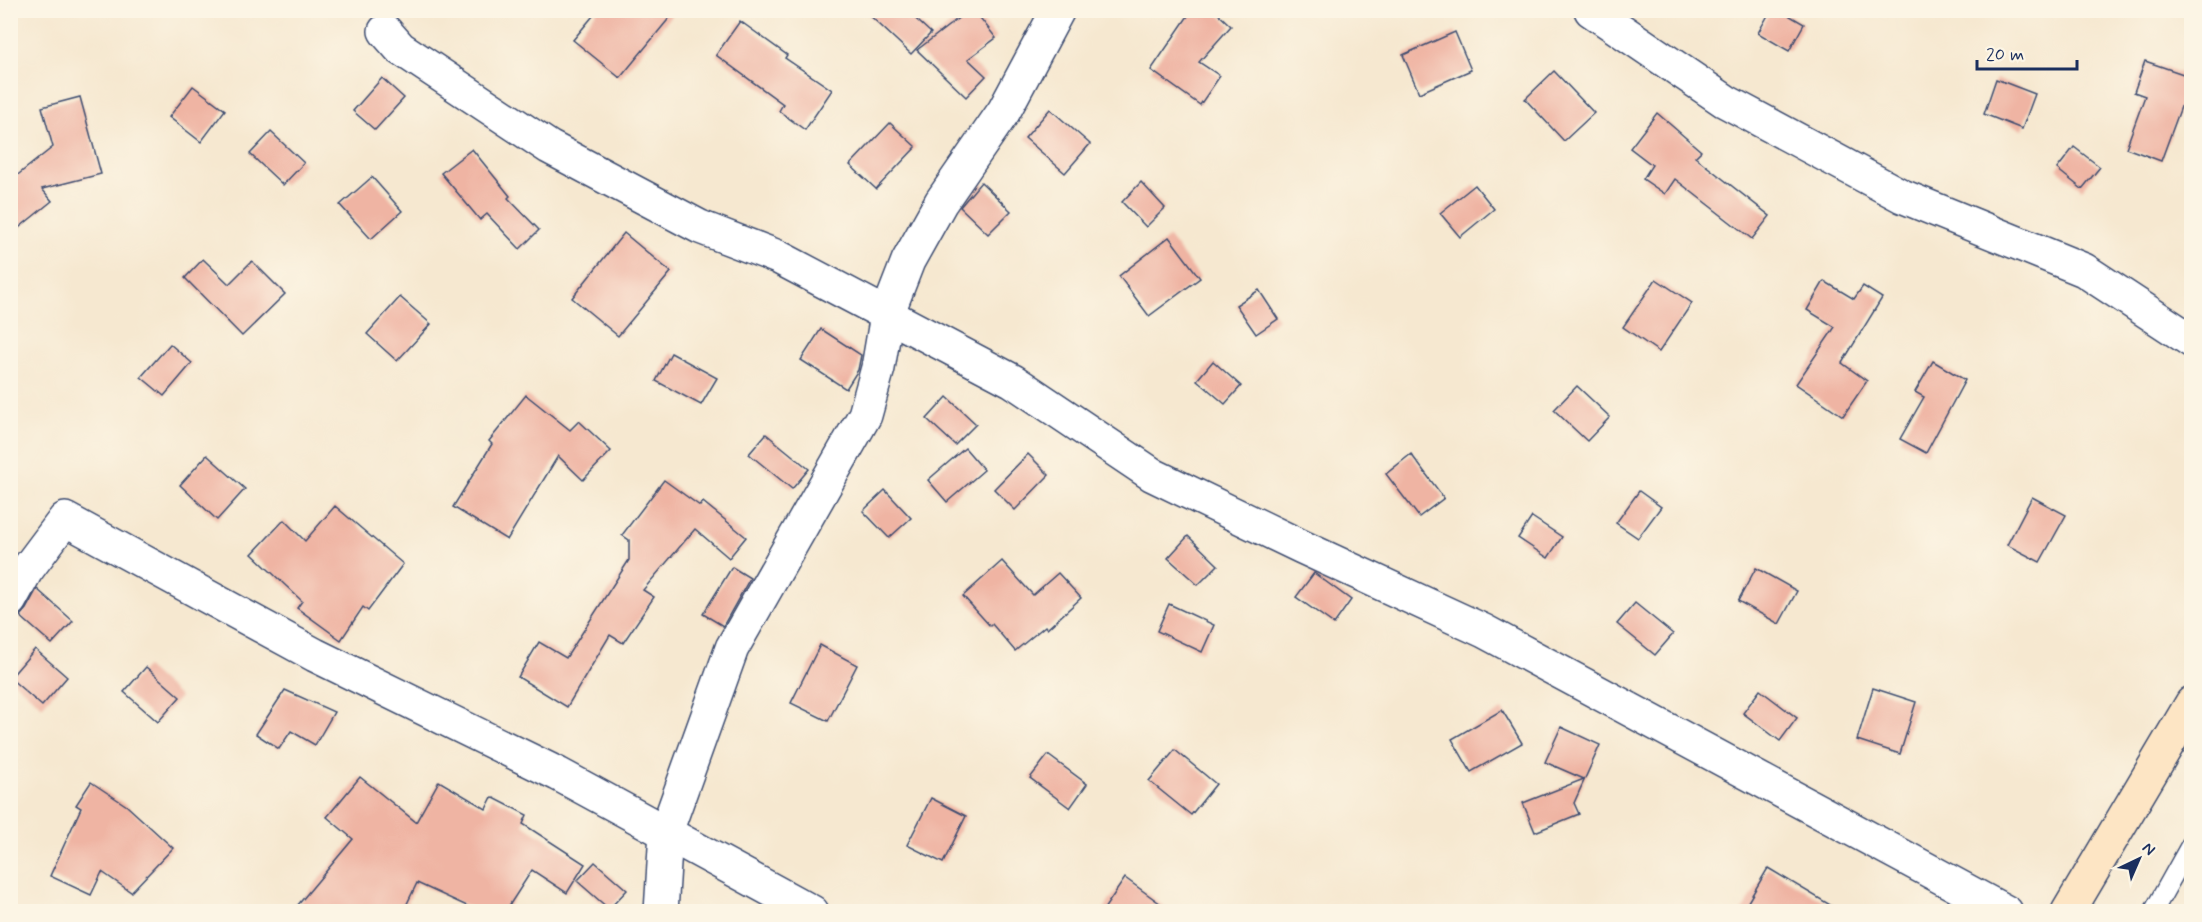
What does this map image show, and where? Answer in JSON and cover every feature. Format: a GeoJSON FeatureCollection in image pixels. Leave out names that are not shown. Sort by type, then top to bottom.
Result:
{"type":"FeatureCollection","features":[{"type":"Feature","properties":{"kind":"street"},"geometry":{"type":"LineString","coordinates":[[661,912],[666,832],[732,648],[865,415],[878,368],[887,315],[908,261],[941,202],[1005,111],[1058,10]]}},
{"type":"Feature","properties":{"kind":"street"},"geometry":{"type":"LineString","coordinates":[[1591,10],[1736,106],[1902,196],[2084,270],[2192,341]]}},
{"type":"Feature","properties":{"kind":"street"},"geometry":{"type":"LineString","coordinates":[[385,31],[400,48],[549,147],[700,227],[778,257],[1013,381],[1153,475],[1484,631],[2006,912]]}},
{"type":"Feature","properties":{"kind":"street"},"geometry":{"type":"LineString","coordinates":[[10,600],[26,571],[65,519],[315,655],[558,774],[812,912]]}},
{"type":"Feature","properties":{"kind":"street"},"geometry":{"type":"LineString","coordinates":[[2068,912],[2192,703]]}},
{"type":"Feature","properties":{"kind":"lane"},"geometry":{"type":"LineString","coordinates":[[2152,912],[2192,842]]}},
{"type":"Feature","properties":{"kind":"building"},"geometry":{"type":"Polygon","coordinates":[[[598,10],[676,10],[620,78],[573,40],[598,10]]]}},
{"type":"Feature","properties":{"kind":"building"},"geometry":{"type":"Polygon","coordinates":[[[864,10],[906,10],[931,33],[911,54],[864,10]]]}},
{"type":"Feature","properties":{"kind":"building"},"geometry":{"type":"Polygon","coordinates":[[[969,10],[974,10],[996,38],[968,59],[986,76],[966,97],[917,50],[969,10]]]}},
{"type":"Feature","properties":{"kind":"building"},"geometry":{"type":"Polygon","coordinates":[[[1192,10],[1214,10],[1231,26],[1199,62],[1220,76],[1200,105],[1151,70],[1192,10]]]}},
{"type":"Feature","properties":{"kind":"building"},"geometry":{"type":"Polygon","coordinates":[[[1771,10],[1780,10],[1804,24],[1789,51],[1758,33],[1771,10]]]}},
{"type":"Feature","properties":{"kind":"building"},"geometry":{"type":"Polygon","coordinates":[[[740,21],[787,55],[785,58],[832,90],[805,130],[779,111],[783,104],[716,55],[740,21]]]}},
{"type":"Feature","properties":{"kind":"building"},"geometry":{"type":"Polygon","coordinates":[[[1455,32],[1471,70],[1419,93],[1403,55],[1455,32]]]}},
{"type":"Feature","properties":{"kind":"building"},"geometry":{"type":"Polygon","coordinates":[[[2145,61],[2192,77],[2161,161],[2126,148],[2145,96],[2134,92],[2145,61]]]}},
{"type":"Feature","properties":{"kind":"building"},"geometry":{"type":"Polygon","coordinates":[[[1554,71],[1594,113],[1564,141],[1525,99],[1554,71]]]}},
{"type":"Feature","properties":{"kind":"building"},"geometry":{"type":"Polygon","coordinates":[[[382,78],[404,98],[375,130],[353,111],[382,78]]]}},
{"type":"Feature","properties":{"kind":"building"},"geometry":{"type":"Polygon","coordinates":[[[1996,79],[2035,94],[2022,129],[1984,114],[1996,79]]]}},
{"type":"Feature","properties":{"kind":"building"},"geometry":{"type":"Polygon","coordinates":[[[193,86],[225,110],[201,142],[169,117],[193,86]]]}},
{"type":"Feature","properties":{"kind":"building"},"geometry":{"type":"Polygon","coordinates":[[[80,97],[101,174],[42,189],[52,201],[10,235],[10,181],[53,147],[42,107],[80,97]]]}},
{"type":"Feature","properties":{"kind":"building"},"geometry":{"type":"Polygon","coordinates":[[[1050,109],[1090,144],[1065,173],[1025,138],[1050,109]]]}},
{"type":"Feature","properties":{"kind":"building"},"geometry":{"type":"Polygon","coordinates":[[[1657,113],[1701,151],[1695,157],[1770,216],[1752,239],[1675,179],[1665,194],[1643,179],[1652,165],[1630,148],[1657,113]]]}},
{"type":"Feature","properties":{"kind":"building"},"geometry":{"type":"Polygon","coordinates":[[[890,123],[916,147],[876,189],[850,165],[890,123]]]}},
{"type":"Feature","properties":{"kind":"building"},"geometry":{"type":"Polygon","coordinates":[[[271,132],[304,163],[283,185],[250,154],[271,132]]]}},
{"type":"Feature","properties":{"kind":"building"},"geometry":{"type":"Polygon","coordinates":[[[2074,147],[2100,167],[2082,189],[2057,169],[2074,147]]]}},
{"type":"Feature","properties":{"kind":"building"},"geometry":{"type":"Polygon","coordinates":[[[472,149],[510,196],[508,198],[539,230],[520,249],[487,214],[480,220],[441,173],[472,149]]]}},
{"type":"Feature","properties":{"kind":"building"},"geometry":{"type":"Polygon","coordinates":[[[372,177],[402,211],[371,239],[340,205],[372,177]]]}},
{"type":"Feature","properties":{"kind":"building"},"geometry":{"type":"Polygon","coordinates":[[[981,182],[1011,211],[988,234],[960,207],[981,182]]]}},
{"type":"Feature","properties":{"kind":"building"},"geometry":{"type":"Polygon","coordinates":[[[1141,182],[1165,208],[1146,227],[1122,202],[1141,182]]]}},
{"type":"Feature","properties":{"kind":"building"},"geometry":{"type":"Polygon","coordinates":[[[1475,185],[1494,209],[1460,237],[1440,213],[1475,185]]]}},
{"type":"Feature","properties":{"kind":"building"},"geometry":{"type":"Polygon","coordinates":[[[624,233],[671,272],[618,336],[572,298],[624,233]]]}},
{"type":"Feature","properties":{"kind":"building"},"geometry":{"type":"Polygon","coordinates":[[[1169,237],[1200,278],[1149,316],[1119,276],[1169,237]]]}},
{"type":"Feature","properties":{"kind":"building"},"geometry":{"type":"Polygon","coordinates":[[[203,259],[229,284],[252,261],[285,294],[242,336],[185,278],[203,259]]]}},
{"type":"Feature","properties":{"kind":"building"},"geometry":{"type":"Polygon","coordinates":[[[1656,279],[1692,303],[1659,352],[1623,327],[1656,279]]]}},
{"type":"Feature","properties":{"kind":"building"},"geometry":{"type":"Polygon","coordinates":[[[1824,281],[1854,299],[1863,286],[1882,298],[1842,363],[1867,381],[1843,416],[1796,384],[1835,327],[1807,310],[1824,281]]]}},
{"type":"Feature","properties":{"kind":"building"},"geometry":{"type":"Polygon","coordinates":[[[1259,290],[1278,319],[1256,334],[1236,305],[1259,290]]]}},
{"type":"Feature","properties":{"kind":"building"},"geometry":{"type":"Polygon","coordinates":[[[400,297],[431,324],[397,361],[367,334],[400,297]]]}},
{"type":"Feature","properties":{"kind":"building"},"geometry":{"type":"Polygon","coordinates":[[[821,329],[861,355],[858,370],[846,389],[801,360],[821,329]]]}},
{"type":"Feature","properties":{"kind":"building"},"geometry":{"type":"Polygon","coordinates":[[[170,344],[192,363],[164,396],[141,377],[170,344]]]}},
{"type":"Feature","properties":{"kind":"building"},"geometry":{"type":"Polygon","coordinates":[[[671,353],[717,378],[701,405],[656,381],[671,353]]]}},
{"type":"Feature","properties":{"kind":"building"},"geometry":{"type":"Polygon","coordinates":[[[1213,361],[1241,386],[1225,404],[1197,380],[1213,361]]]}},
{"type":"Feature","properties":{"kind":"building"},"geometry":{"type":"Polygon","coordinates":[[[1933,361],[1965,380],[1926,453],[1900,439],[1924,397],[1915,392],[1933,361]]]}},
{"type":"Feature","properties":{"kind":"building"},"geometry":{"type":"Polygon","coordinates":[[[1577,386],[1610,417],[1587,441],[1554,410],[1577,386]]]}},
{"type":"Feature","properties":{"kind":"building"},"geometry":{"type":"Polygon","coordinates":[[[526,395],[570,430],[579,421],[611,451],[583,480],[558,456],[507,540],[453,507],[492,444],[489,441],[526,395]]]}},
{"type":"Feature","properties":{"kind":"building"},"geometry":{"type":"Polygon","coordinates":[[[947,397],[976,424],[955,445],[927,419],[947,397]]]}},
{"type":"Feature","properties":{"kind":"building"},"geometry":{"type":"Polygon","coordinates":[[[766,434],[809,469],[792,489],[749,454],[766,434]]]}},
{"type":"Feature","properties":{"kind":"building"},"geometry":{"type":"Polygon","coordinates":[[[965,448],[984,470],[947,502],[928,480],[965,448]]]}},
{"type":"Feature","properties":{"kind":"building"},"geometry":{"type":"Polygon","coordinates":[[[1028,454],[1049,475],[1015,510],[994,489],[1028,454]]]}},
{"type":"Feature","properties":{"kind":"building"},"geometry":{"type":"Polygon","coordinates":[[[1411,454],[1444,498],[1419,517],[1386,474],[1411,454]]]}},
{"type":"Feature","properties":{"kind":"building"},"geometry":{"type":"Polygon","coordinates":[[[207,455],[245,489],[217,520],[180,485],[207,455]]]}},
{"type":"Feature","properties":{"kind":"building"},"geometry":{"type":"Polygon","coordinates":[[[664,480],[700,506],[703,502],[746,537],[729,558],[695,529],[643,590],[654,597],[623,643],[610,635],[567,707],[518,677],[539,642],[566,658],[629,560],[629,540],[622,535],[664,480]]]}},
{"type":"Feature","properties":{"kind":"building"},"geometry":{"type":"Polygon","coordinates":[[[885,490],[911,518],[889,538],[863,511],[885,490]]]}},
{"type":"Feature","properties":{"kind":"building"},"geometry":{"type":"Polygon","coordinates":[[[1639,491],[1661,507],[1638,538],[1616,523],[1639,491]]]}},
{"type":"Feature","properties":{"kind":"building"},"geometry":{"type":"Polygon","coordinates":[[[2032,497],[2066,515],[2040,562],[2007,545],[2032,497]]]}},
{"type":"Feature","properties":{"kind":"building"},"geometry":{"type":"Polygon","coordinates":[[[335,506],[403,564],[368,611],[363,607],[341,640],[297,608],[302,601],[252,554],[284,520],[305,541],[335,506]]]}},
{"type":"Feature","properties":{"kind":"building"},"geometry":{"type":"Polygon","coordinates":[[[1532,517],[1562,537],[1548,558],[1518,538],[1532,517]]]}},
{"type":"Feature","properties":{"kind":"building"},"geometry":{"type":"Polygon","coordinates":[[[1188,536],[1218,565],[1198,585],[1168,558],[1188,536]]]}},
{"type":"Feature","properties":{"kind":"building"},"geometry":{"type":"Polygon","coordinates":[[[1002,561],[1033,595],[1058,573],[1081,598],[1047,629],[1045,626],[1015,651],[992,624],[990,626],[963,596],[1002,561]]]}},
{"type":"Feature","properties":{"kind":"building"},"geometry":{"type":"Polygon","coordinates":[[[732,567],[750,578],[723,626],[703,614],[732,567]]]}},
{"type":"Feature","properties":{"kind":"building"},"geometry":{"type":"Polygon","coordinates":[[[1756,568],[1797,591],[1779,624],[1738,601],[1756,568]]]}},
{"type":"Feature","properties":{"kind":"building"},"geometry":{"type":"Polygon","coordinates":[[[1314,573],[1351,600],[1334,624],[1296,597],[1314,573]]]}},
{"type":"Feature","properties":{"kind":"building"},"geometry":{"type":"Polygon","coordinates":[[[37,589],[73,621],[52,644],[20,616],[37,589]]]}},
{"type":"Feature","properties":{"kind":"building"},"geometry":{"type":"Polygon","coordinates":[[[1635,603],[1673,634],[1655,655],[1617,624],[1635,603]]]}},
{"type":"Feature","properties":{"kind":"building"},"geometry":{"type":"Polygon","coordinates":[[[1169,604],[1214,625],[1202,652],[1157,631],[1169,604]]]}},
{"type":"Feature","properties":{"kind":"building"},"geometry":{"type":"Polygon","coordinates":[[[820,645],[857,665],[828,721],[791,703],[820,645]]]}},
{"type":"Feature","properties":{"kind":"building"},"geometry":{"type":"Polygon","coordinates":[[[35,649],[67,677],[42,706],[10,678],[35,649]]]}},
{"type":"Feature","properties":{"kind":"building"},"geometry":{"type":"Polygon","coordinates":[[[146,667],[180,697],[158,722],[124,692],[146,667]]]}},
{"type":"Feature","properties":{"kind":"building"},"geometry":{"type":"Polygon","coordinates":[[[1873,688],[1916,702],[1900,754],[1857,740],[1873,688]]]}},
{"type":"Feature","properties":{"kind":"building"},"geometry":{"type":"Polygon","coordinates":[[[285,690],[334,712],[315,745],[291,731],[279,749],[256,734],[285,690]]]}},
{"type":"Feature","properties":{"kind":"building"},"geometry":{"type":"Polygon","coordinates":[[[1760,690],[1797,718],[1780,741],[1743,713],[1760,690]]]}},
{"type":"Feature","properties":{"kind":"building"},"geometry":{"type":"Polygon","coordinates":[[[1502,710],[1522,743],[1471,772],[1452,739],[1502,710]]]}},
{"type":"Feature","properties":{"kind":"building"},"geometry":{"type":"Polygon","coordinates":[[[1561,727],[1600,745],[1574,803],[1579,814],[1535,832],[1523,803],[1584,779],[1545,762],[1561,727]]]}},
{"type":"Feature","properties":{"kind":"building"},"geometry":{"type":"Polygon","coordinates":[[[1175,750],[1216,784],[1191,815],[1149,781],[1175,750]]]}},
{"type":"Feature","properties":{"kind":"building"},"geometry":{"type":"Polygon","coordinates":[[[1048,755],[1087,784],[1070,808],[1030,778],[1048,755]]]}},
{"type":"Feature","properties":{"kind":"building"},"geometry":{"type":"Polygon","coordinates":[[[360,777],[416,822],[439,781],[486,809],[492,797],[527,815],[523,824],[585,864],[567,893],[532,870],[505,912],[480,912],[417,883],[403,912],[292,912],[353,839],[327,817],[360,777]]]}},
{"type":"Feature","properties":{"kind":"building"},"geometry":{"type":"Polygon","coordinates":[[[91,782],[127,806],[173,848],[131,892],[102,872],[91,895],[50,876],[81,808],[76,805],[91,782]]]}},
{"type":"Feature","properties":{"kind":"building"},"geometry":{"type":"Polygon","coordinates":[[[931,798],[966,816],[943,863],[907,845],[931,798]]]}},
{"type":"Feature","properties":{"kind":"building"},"geometry":{"type":"Polygon","coordinates":[[[595,862],[627,890],[609,909],[577,881],[595,862]]]}},
{"type":"Feature","properties":{"kind":"building"},"geometry":{"type":"Polygon","coordinates":[[[1768,868],[1842,912],[1742,912],[1768,868]]]}},
{"type":"Feature","properties":{"kind":"building"},"geometry":{"type":"Polygon","coordinates":[[[1125,878],[1172,912],[1102,912],[1125,878]]]}}]}
